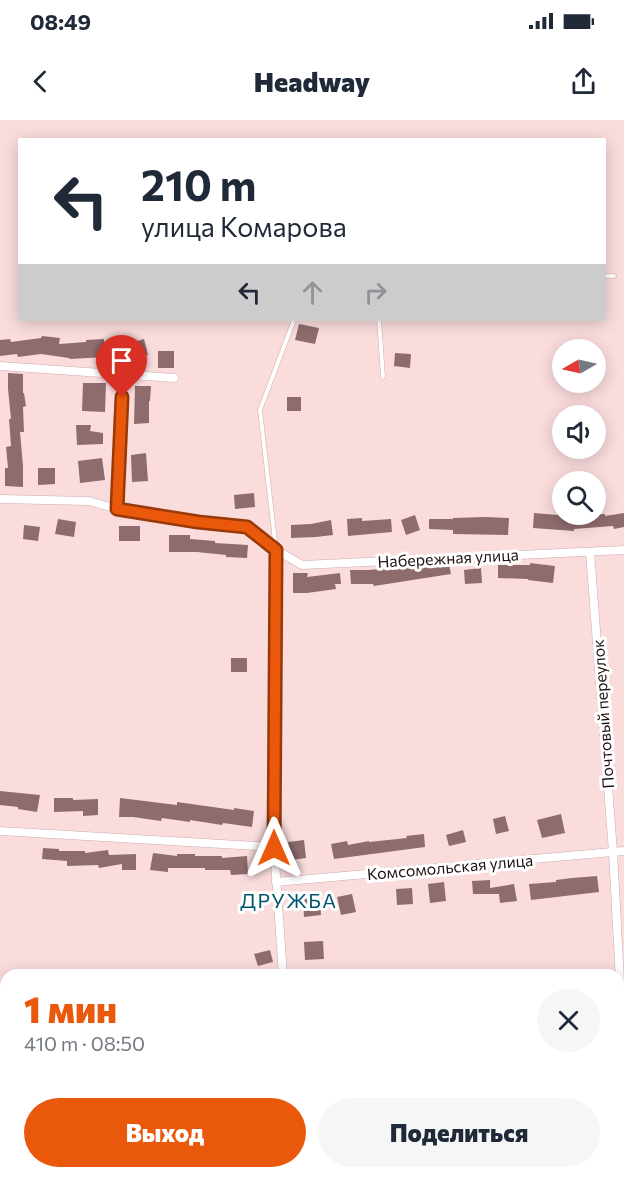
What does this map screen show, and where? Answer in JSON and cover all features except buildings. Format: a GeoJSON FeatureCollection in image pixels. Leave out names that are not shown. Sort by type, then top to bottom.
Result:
{"type":"FeatureCollection","features":[{"type":"Feature","properties":{"kind":"street"},"geometry":{"type":"LineString","coordinates":[[0,366],[174,378]]}},
{"type":"Feature","properties":{"kind":"street"},"geometry":{"type":"LineString","coordinates":[[117,509],[123,374]]}},
{"type":"Feature","properties":{"kind":"street","name":"Набережная улица"},"geometry":{"type":"LineString","coordinates":[[0,499],[89,501],[117,509],[247,527],[276,550],[302,565],[624,550]]}},
{"type":"Feature","properties":{"kind":"street"},"geometry":{"type":"LineString","coordinates":[[276,550],[274,848],[283,969]]}},
{"type":"Feature","properties":{"kind":"street","name":"Почтовый переулок"},"geometry":{"type":"LineString","coordinates":[[590,552],[614,852],[620,969]]}},
{"type":"Feature","properties":{"kind":"street"},"geometry":{"type":"LineString","coordinates":[[0,831],[274,848]]}},
{"type":"Feature","properties":{"kind":"street","name":"Комсомольская улица"},"geometry":{"type":"LineString","coordinates":[[276,882],[624,851]]}},
{"type":"Feature","properties":{"kind":"lane"},"geometry":{"type":"LineString","coordinates":[[606,276],[614,276]]}},
{"type":"Feature","properties":{"kind":"lane"},"geometry":{"type":"LineString","coordinates":[[276,550],[260,410],[294,321]]}},
{"type":"Feature","properties":{"kind":"lane"},"geometry":{"type":"LineString","coordinates":[[379,321],[383,377]]}},
{"type":"Feature","properties":{"kind":"district","name":"ДРУЖБА"},"geometry":{"type":"Point","coordinates":[289,901]}},
{"type":"Feature","properties":{"kind":"route"},"geometry":{"type":"LineString","coordinates":[[122,397],[117,509],[247,527],[276,550],[274,848]]}}]}
